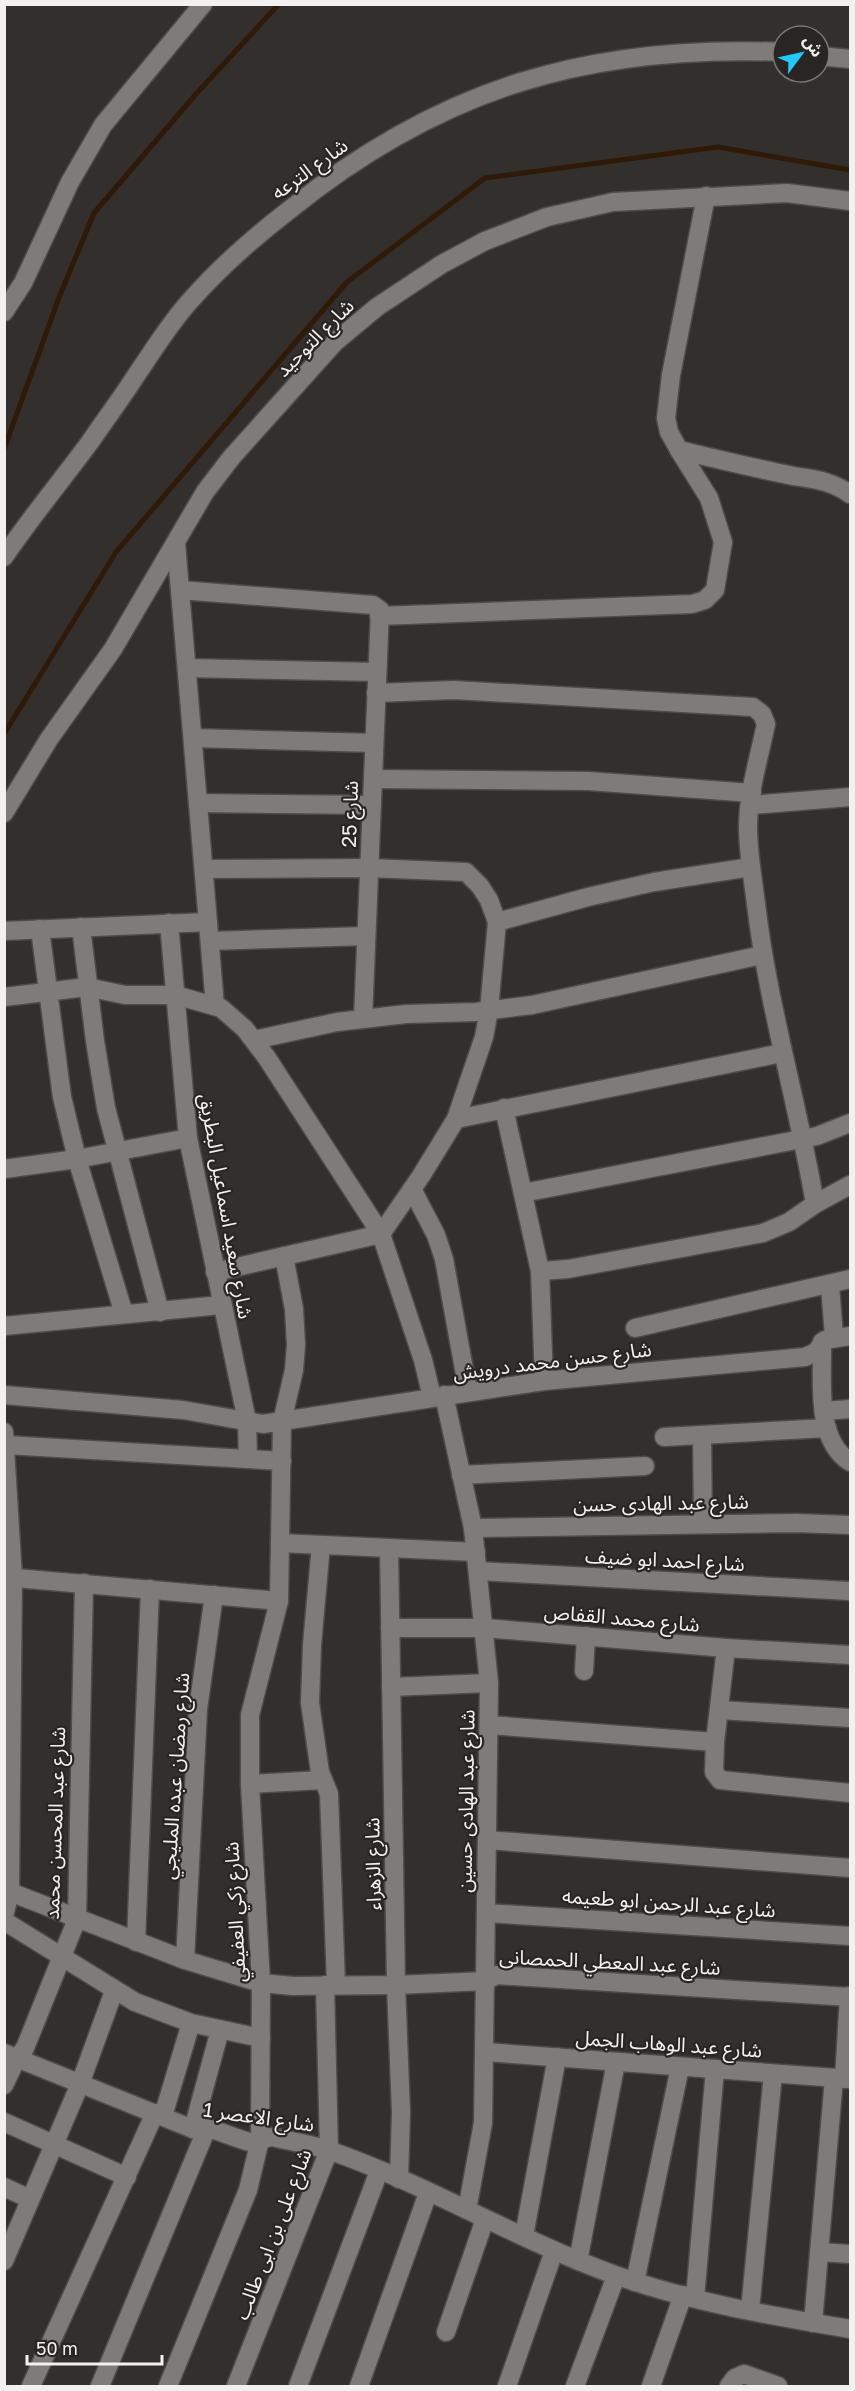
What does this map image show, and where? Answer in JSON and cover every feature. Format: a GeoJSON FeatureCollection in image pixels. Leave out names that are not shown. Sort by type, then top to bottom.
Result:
{"type":"FeatureCollection","features":[{"type":"Feature","properties":{"kind":"street"},"geometry":{"type":"LineString","coordinates":[[4,312],[23,283],[70,182],[103,124],[203,4]]}},
{"type":"Feature","properties":{"kind":"street","name":"شارع الترعه"},"geometry":{"type":"LineString","coordinates":[[4,557],[101,426],[160,338],[190,301],[255,237],[306,196],[358,159],[413,126],[470,99],[520,81],[625,58],[678,52],[771,52]]}},
{"type":"Feature","properties":{"kind":"street"},"geometry":{"type":"LineString","coordinates":[[831,57],[850,59]]}},
{"type":"Feature","properties":{"kind":"street","name":"شارع التوحيد"},"geometry":{"type":"LineString","coordinates":[[4,813],[49,739],[113,649],[205,492],[231,458],[335,342],[377,307],[442,264],[485,241],[547,217],[613,202],[787,193],[850,201]]}},
{"type":"Feature","properties":{"kind":"street"},"geometry":{"type":"LineString","coordinates":[[180,590],[373,605],[380,613],[692,604],[705,600],[715,590],[723,542],[709,498],[669,432],[666,418],[671,375],[705,196]]}},
{"type":"Feature","properties":{"kind":"street"},"geometry":{"type":"LineString","coordinates":[[679,450],[786,475],[813,478],[835,484],[850,494]]}},
{"type":"Feature","properties":{"kind":"street"},"geometry":{"type":"LineString","coordinates":[[4,997],[87,987],[125,994],[175,995],[215,1006],[176,543]]}},
{"type":"Feature","properties":{"kind":"street","name":"شارع 25"},"geometry":{"type":"LineString","coordinates":[[363,1019],[380,613]]}},
{"type":"Feature","properties":{"kind":"street"},"geometry":{"type":"LineString","coordinates":[[187,668],[377,672]]}},
{"type":"Feature","properties":{"kind":"street"},"geometry":{"type":"LineString","coordinates":[[376,693],[453,690],[753,707],[762,714],[766,724],[751,799],[748,827],[751,867],[762,955],[782,1053],[804,1138],[815,1204]]}},
{"type":"Feature","properties":{"kind":"street"},"geometry":{"type":"LineString","coordinates":[[193,738],[374,743]]}},
{"type":"Feature","properties":{"kind":"street"},"geometry":{"type":"LineString","coordinates":[[373,779],[588,781],[751,799],[850,797]]}},
{"type":"Feature","properties":{"kind":"street"},"geometry":{"type":"LineString","coordinates":[[198,802],[372,805]]}},
{"type":"Feature","properties":{"kind":"street"},"geometry":{"type":"LineString","coordinates":[[497,922],[610,892],[751,867]]}},
{"type":"Feature","properties":{"kind":"street"},"geometry":{"type":"LineString","coordinates":[[204,869],[369,868],[466,873],[480,886],[489,900],[497,922],[489,1010],[483,1037],[456,1119],[381,1234],[215,1272]]}},
{"type":"Feature","properties":{"kind":"street"},"geometry":{"type":"LineString","coordinates":[[4,931],[208,922]]}},
{"type":"Feature","properties":{"kind":"street","name":"شارع سعيد اسماعيل البطريق"},"geometry":{"type":"LineString","coordinates":[[169,923],[188,1138],[247,1421],[248,1459]]}},
{"type":"Feature","properties":{"kind":"street"},"geometry":{"type":"LineString","coordinates":[[81,927],[100,1075],[117,1151],[160,1312]]}},
{"type":"Feature","properties":{"kind":"street"},"geometry":{"type":"LineString","coordinates":[[40,930],[63,1097],[77,1159],[124,1314]]}},
{"type":"Feature","properties":{"kind":"street"},"geometry":{"type":"LineString","coordinates":[[210,941],[366,936]]}},
{"type":"Feature","properties":{"kind":"street"},"geometry":{"type":"LineString","coordinates":[[254,1040],[337,1022],[532,1005],[762,955]]}},
{"type":"Feature","properties":{"kind":"street","name":"شارع عبد الهادى حسين"},"geometry":{"type":"LineString","coordinates":[[215,1006],[221,1008],[254,1040],[381,1234],[423,1360],[438,1396],[472,1528],[489,1683],[489,1725],[482,2134],[467,2210]]}},
{"type":"Feature","properties":{"kind":"street"},"geometry":{"type":"LineString","coordinates":[[456,1119],[782,1053]]}},
{"type":"Feature","properties":{"kind":"street"},"geometry":{"type":"LineString","coordinates":[[504,1108],[540,1271],[544,1381]]}},
{"type":"Feature","properties":{"kind":"street"},"geometry":{"type":"LineString","coordinates":[[523,1193],[817,1136],[850,1123]]}},
{"type":"Feature","properties":{"kind":"street"},"geometry":{"type":"LineString","coordinates":[[4,1169],[77,1159],[188,1138]]}},
{"type":"Feature","properties":{"kind":"street"},"geometry":{"type":"LineString","coordinates":[[540,1271],[568,1269],[763,1233],[789,1222],[815,1204],[850,1185]]}},
{"type":"Feature","properties":{"kind":"street"},"geometry":{"type":"LineString","coordinates":[[412,1189],[436,1235],[444,1259],[468,1391]]}},
{"type":"Feature","properties":{"kind":"street","name":"شارع زكي العفيفي"},"geometry":{"type":"LineString","coordinates":[[168,2386],[248,2190],[260,2140],[261,1983],[250,1784],[250,1715],[279,1601],[282,1422],[294,1370],[296,1346],[294,1309],[284,1256]]}},
{"type":"Feature","properties":{"kind":"street"},"geometry":{"type":"LineString","coordinates":[[634,1328],[850,1280]]}},
{"type":"Feature","properties":{"kind":"street"},"geometry":{"type":"LineString","coordinates":[[830,1285],[836,1338],[825,1420],[839,1452],[850,1462]]}},
{"type":"Feature","properties":{"kind":"street"},"geometry":{"type":"LineString","coordinates":[[4,1326],[221,1305]]}},
{"type":"Feature","properties":{"kind":"street","name":"شارع حسن محمد درويش"},"geometry":{"type":"LineString","coordinates":[[4,1395],[183,1410],[263,1424],[544,1381],[805,1357],[836,1338]]}},
{"type":"Feature","properties":{"kind":"street"},"geometry":{"type":"LineString","coordinates":[[664,1437],[702,1435],[825,1420],[850,1409]]}},
{"type":"Feature","properties":{"kind":"street"},"geometry":{"type":"LineString","coordinates":[[702,1435],[703,1524]]}},
{"type":"Feature","properties":{"kind":"street"},"geometry":{"type":"LineString","coordinates":[[261,2038],[191,2023],[153,2010],[114,1991],[5,1916],[10,1892],[9,1577],[5,1438],[282,1461]]}},
{"type":"Feature","properties":{"kind":"street"},"geometry":{"type":"LineString","coordinates":[[460,1475],[645,1466]]}},
{"type":"Feature","properties":{"kind":"street","name":"شارع عبد الهادى حسن"},"geometry":{"type":"LineString","coordinates":[[472,1528],[796,1523],[850,1525]]}},
{"type":"Feature","properties":{"kind":"street"},"geometry":{"type":"LineString","coordinates":[[280,1543],[476,1552]]}},
{"type":"Feature","properties":{"kind":"street","name":"شارع على بن ابى طالب"},"geometry":{"type":"LineString","coordinates":[[236,2386],[329,2150],[330,1801],[320,1772],[310,1703],[312,1645],[321,1545]]}},
{"type":"Feature","properties":{"kind":"street","name":"شارع الزهراء"},"geometry":{"type":"LineString","coordinates":[[388,1548],[396,1985],[401,2112],[399,2179]]}},
{"type":"Feature","properties":{"kind":"street","name":"شارع احمد ابو ضيف"},"geometry":{"type":"LineString","coordinates":[[478,1571],[850,1591]]}},
{"type":"Feature","properties":{"kind":"street"},"geometry":{"type":"LineString","coordinates":[[9,1577],[279,1601]]}},
{"type":"Feature","properties":{"kind":"street","name":"شارع عبد المحسن محمد"},"geometry":{"type":"LineString","coordinates":[[4,2085],[10,2056],[25,2048],[77,1919],[84,1583]]}},
{"type":"Feature","properties":{"kind":"street"},"geometry":{"type":"LineString","coordinates":[[136,1942],[150,1589]]}},
{"type":"Feature","properties":{"kind":"street","name":"شارع رمضان عبده المليجي"},"geometry":{"type":"LineString","coordinates":[[185,1960],[198,1710],[214,1595]]}},
{"type":"Feature","properties":{"kind":"street","name":"شارع محمد القفاص"},"geometry":{"type":"LineString","coordinates":[[390,1628],[484,1628],[726,1648],[850,1655]]}},
{"type":"Feature","properties":{"kind":"street"},"geometry":{"type":"LineString","coordinates":[[584,1671],[586,1636]]}},
{"type":"Feature","properties":{"kind":"street"},"geometry":{"type":"LineString","coordinates":[[726,1648],[715,1742],[714,1772],[720,1780],[850,1793]]}},
{"type":"Feature","properties":{"kind":"street"},"geometry":{"type":"LineString","coordinates":[[391,1687],[489,1683]]}},
{"type":"Feature","properties":{"kind":"street"},"geometry":{"type":"LineString","coordinates":[[719,1710],[850,1718]]}},
{"type":"Feature","properties":{"kind":"street"},"geometry":{"type":"LineString","coordinates":[[489,1725],[715,1742]]}},
{"type":"Feature","properties":{"kind":"street"},"geometry":{"type":"LineString","coordinates":[[250,1784],[323,1780]]}},
{"type":"Feature","properties":{"kind":"street"},"geometry":{"type":"LineString","coordinates":[[487,1840],[850,1868]]}},
{"type":"Feature","properties":{"kind":"street","name":"شارع عبد المعطي الحمصانى"},"geometry":{"type":"LineString","coordinates":[[10,1892],[185,1960],[261,1983],[293,1986],[396,1985],[486,1981],[492,1976],[500,1976],[850,1996]]}},
{"type":"Feature","properties":{"kind":"street","name":"شارع عبد الرحمن ابو طعيمه"},"geometry":{"type":"LineString","coordinates":[[486,1913],[850,1936]]}},
{"type":"Feature","properties":{"kind":"street"},"geometry":{"type":"LineString","coordinates":[[4,2261],[80,2084],[114,1991]]}},
{"type":"Feature","properties":{"kind":"street"},"geometry":{"type":"LineString","coordinates":[[813,2323],[819,2252],[843,2079],[850,1996]]}},
{"type":"Feature","properties":{"kind":"street"},"geometry":{"type":"LineString","coordinates":[[31,2386],[127,2177],[159,2115],[191,2023]]}},
{"type":"Feature","properties":{"kind":"street"},"geometry":{"type":"LineString","coordinates":[[100,2386],[200,2129],[220,2030]]}},
{"type":"Feature","properties":{"kind":"street","name":"شارع عبد الوهاب الجمل"},"geometry":{"type":"LineString","coordinates":[[485,2052],[843,2079]]}},
{"type":"Feature","properties":{"kind":"street","name":"شارع الاعصر 1"},"geometry":{"type":"LineString","coordinates":[[10,2056],[200,2129],[249,2142],[273,2137],[329,2150],[379,2170],[554,2251],[616,2276],[689,2297],[850,2329]]}},
{"type":"Feature","properties":{"kind":"street"},"geometry":{"type":"LineString","coordinates":[[524,2236],[557,2057]]}},
{"type":"Feature","properties":{"kind":"street"},"geometry":{"type":"LineString","coordinates":[[578,2261],[616,2062]]}},
{"type":"Feature","properties":{"kind":"street"},"geometry":{"type":"LineString","coordinates":[[635,2282],[680,2067]]}},
{"type":"Feature","properties":{"kind":"street"},"geometry":{"type":"LineString","coordinates":[[651,2386],[689,2297],[715,2069]]}},
{"type":"Feature","properties":{"kind":"street"},"geometry":{"type":"LineString","coordinates":[[750,2310],[773,2074]]}},
{"type":"Feature","properties":{"kind":"street"},"geometry":{"type":"LineString","coordinates":[[4,2122],[127,2177]]}},
{"type":"Feature","properties":{"kind":"street"},"geometry":{"type":"LineString","coordinates":[[298,2386],[379,2170]]}},
{"type":"Feature","properties":{"kind":"street"},"geometry":{"type":"LineString","coordinates":[[4,2187],[30,2199]]}},
{"type":"Feature","properties":{"kind":"street"},"geometry":{"type":"LineString","coordinates":[[359,2386],[428,2193]]}},
{"type":"Feature","properties":{"kind":"street"},"geometry":{"type":"LineString","coordinates":[[446,2332],[485,2218]]}},
{"type":"Feature","properties":{"kind":"street"},"geometry":{"type":"LineString","coordinates":[[507,2386],[554,2251]]}},
{"type":"Feature","properties":{"kind":"street"},"geometry":{"type":"LineString","coordinates":[[819,2252],[850,2254]]}},
{"type":"Feature","properties":{"kind":"street"},"geometry":{"type":"LineString","coordinates":[[575,2386],[616,2276]]}},
{"type":"Feature","properties":{"kind":"street"},"geometry":{"type":"LineString","coordinates":[[729,2386],[735,2378],[744,2374],[778,2386]]}},
{"type":"Feature","properties":{"kind":"waterway"},"geometry":{"type":"LineString","coordinates":[[4,449],[60,295],[94,213],[196,94],[279,4]]}},
{"type":"Feature","properties":{"kind":"waterway"},"geometry":{"type":"LineString","coordinates":[[4,734],[116,552],[347,282],[485,178],[718,147],[850,170]]}}]}
